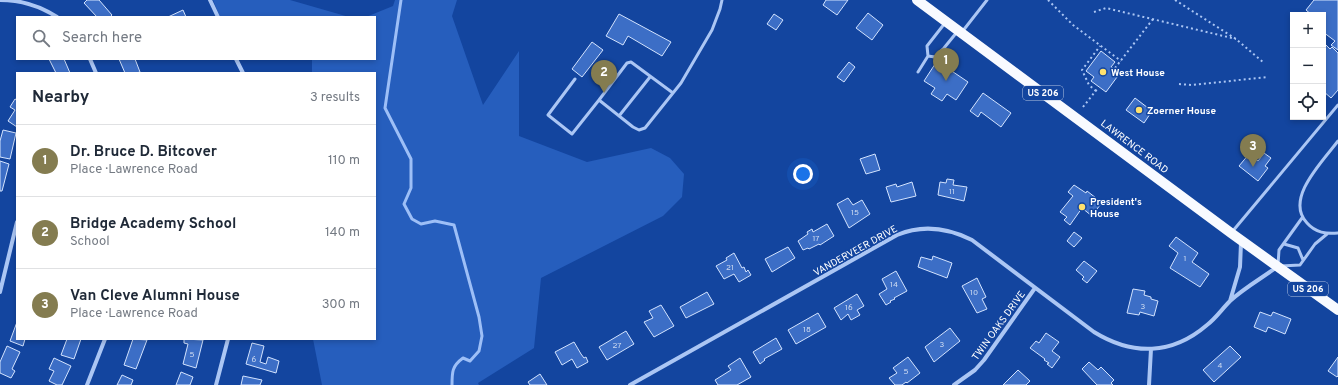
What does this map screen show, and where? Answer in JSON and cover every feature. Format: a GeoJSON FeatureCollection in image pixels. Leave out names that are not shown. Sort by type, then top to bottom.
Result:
{"type":"FeatureCollection","features":[{"type":"Feature","properties":{"kind":"main road","name":"LAWRENCE ROAD"},"geometry":{"type":"LineString","coordinates":[[917,0],[1241,241],[1338,310]]}},
{"type":"Feature","properties":{"kind":"street"},"geometry":{"type":"LineString","coordinates":[[0,0],[21,2],[35,6],[55,16]]}},
{"type":"Feature","properties":{"kind":"street"},"geometry":{"type":"LineString","coordinates":[[210,0],[218,16]]}},
{"type":"Feature","properties":{"kind":"street"},"geometry":{"type":"LineString","coordinates":[[90,60],[96,72]]}},
{"type":"Feature","properties":{"kind":"street"},"geometry":{"type":"LineString","coordinates":[[236,60],[242,72]]}},
{"type":"Feature","properties":{"kind":"street"},"geometry":{"type":"LineString","coordinates":[[0,292],[16,226]]}},
{"type":"Feature","properties":{"kind":"street","name":"VANDERVEER DRIVE"},"geometry":{"type":"LineString","coordinates":[[630,385],[897,235],[915,229],[944,229],[959,233],[972,240],[1106,340],[1121,346],[1138,349],[1151,349],[1170,346],[1184,341],[1196,334],[1209,324],[1230,301],[1278,267]]}},
{"type":"Feature","properties":{"kind":"street","name":"VANDERVEER DRIVE"},"geometry":{"type":"LineString","coordinates":[[1230,301],[1240,267],[1242,252],[1241,241]]}},
{"type":"Feature","properties":{"kind":"street","name":"TWIN OAKS DRIVE"},"geometry":{"type":"LineString","coordinates":[[954,385],[975,370],[984,360],[1035,288]]}},
{"type":"Feature","properties":{"kind":"street"},"geometry":{"type":"LineString","coordinates":[[87,385],[105,340]]}},
{"type":"Feature","properties":{"kind":"street"},"geometry":{"type":"LineString","coordinates":[[216,385],[228,340]]}},
{"type":"Feature","properties":{"kind":"street"},"geometry":{"type":"LineString","coordinates":[[1148,385],[1151,349]]}},
{"type":"Feature","properties":{"kind":"lane"},"geometry":{"type":"LineString","coordinates":[[599,100],[633,127],[640,130],[645,128],[681,83],[712,30],[722,0]]}},
{"type":"Feature","properties":{"kind":"lane"},"geometry":{"type":"LineString","coordinates":[[928,56],[935,57],[987,0]]}},
{"type":"Feature","properties":{"kind":"lane"},"geometry":{"type":"LineString","coordinates":[[918,72],[928,56],[927,46],[947,22]]}},
{"type":"Feature","properties":{"kind":"lane"},"geometry":{"type":"LineString","coordinates":[[575,79],[548,115],[572,134],[627,63],[631,62],[673,94]]}},
{"type":"Feature","properties":{"kind":"lane"},"geometry":{"type":"LineString","coordinates":[[620,116],[650,77]]}},
{"type":"Feature","properties":{"kind":"lane"},"geometry":{"type":"LineString","coordinates":[[1231,233],[1338,105]]}},
{"type":"Feature","properties":{"kind":"lane"},"geometry":{"type":"LineString","coordinates":[[1338,142],[1313,174],[1301,194],[1299,206],[1302,218],[1313,229],[1327,234],[1338,233]]}},
{"type":"Feature","properties":{"kind":"lane"},"geometry":{"type":"LineString","coordinates":[[1302,218],[1279,250],[1278,267],[1300,265],[1315,244],[1327,234]]}},
{"type":"Feature","properties":{"kind":"lane"},"geometry":{"type":"LineString","coordinates":[[1284,244],[1298,248],[1303,260]]}},
{"type":"Feature","properties":{"kind":"path"},"geometry":{"type":"LineString","coordinates":[[1048,0],[1073,25],[1121,61]]}},
{"type":"Feature","properties":{"kind":"path"},"geometry":{"type":"LineString","coordinates":[[1175,0],[1236,39],[1262,62]]}},
{"type":"Feature","properties":{"kind":"path"},"geometry":{"type":"LineString","coordinates":[[1094,12],[1106,8],[1236,39]]}},
{"type":"Feature","properties":{"kind":"path"},"geometry":{"type":"LineString","coordinates":[[1116,68],[1154,19]]}},
{"type":"Feature","properties":{"kind":"path"},"geometry":{"type":"LineString","coordinates":[[1096,91],[1089,85],[1082,70],[1100,46]]}},
{"type":"Feature","properties":{"kind":"path"},"geometry":{"type":"LineString","coordinates":[[1178,84],[1192,85],[1268,77]]}},
{"type":"Feature","properties":{"kind":"path"},"geometry":{"type":"LineString","coordinates":[[1083,107],[1098,88]]}},
{"type":"Feature","properties":{"kind":"shaded area"},"geometry":{"type":"Polygon","coordinates":[[[213,0],[290,0],[346,16],[220,16],[213,0]]]}},
{"type":"Feature","properties":{"kind":"shaded area"},"geometry":{"type":"Polygon","coordinates":[[[395,0],[457,0],[452,16],[483,105],[519,51],[519,136],[587,162],[651,148],[670,158],[684,174],[682,197],[663,216],[541,278],[534,348],[478,383],[479,385],[322,385],[313,340],[376,340],[376,72],[312,72],[312,60],[376,60],[376,16],[368,16],[393,6],[395,0]]]}},
{"type":"Feature","properties":{"kind":"building"},"geometry":{"type":"Polygon","coordinates":[[[87,0],[99,0],[112,15],[96,16],[84,3],[87,0]]]}},
{"type":"Feature","properties":{"kind":"building"},"geometry":{"type":"Polygon","coordinates":[[[826,0],[848,0],[837,15],[823,5],[826,0]]]}},
{"type":"Feature","properties":{"kind":"building"},"geometry":{"type":"Polygon","coordinates":[[[1314,0],[1338,0],[1338,50],[1331,45],[1335,41],[1326,34],[1326,12],[1308,12],[1306,10],[1314,0]]]}},
{"type":"Feature","properties":{"kind":"building"},"geometry":{"type":"Polygon","coordinates":[[[183,10],[186,16],[170,16],[183,10]]]}},
{"type":"Feature","properties":{"kind":"building"},"geometry":{"type":"Polygon","coordinates":[[[868,13],[883,25],[872,40],[856,28],[868,13]]]}},
{"type":"Feature","properties":{"kind":"building"},"geometry":{"type":"Polygon","coordinates":[[[619,14],[671,42],[662,56],[628,36],[623,45],[606,36],[619,14]]]}},
{"type":"Feature","properties":{"kind":"building"},"geometry":{"type":"Polygon","coordinates":[[[774,14],[783,20],[776,30],[767,24],[774,14]]]}},
{"type":"Feature","properties":{"kind":"building"},"geometry":{"type":"Polygon","coordinates":[[[592,42],[603,50],[582,77],[572,69],[592,42]]]}},
{"type":"Feature","properties":{"kind":"building"},"geometry":{"type":"Polygon","coordinates":[[[1326,45],[1330,49],[1332,47],[1338,53],[1338,90],[1331,98],[1326,94],[1326,45]]]}},
{"type":"Feature","properties":{"kind":"building","name":"West House"},"geometry":{"type":"Polygon","coordinates":[[[1101,51],[1115,62],[1111,67],[1120,73],[1106,92],[1091,81],[1094,77],[1086,71],[1101,51]]]}},
{"type":"Feature","properties":{"kind":"building"},"geometry":{"type":"Polygon","coordinates":[[[50,60],[64,60],[70,72],[56,72],[50,60]]]}},
{"type":"Feature","properties":{"kind":"building"},"geometry":{"type":"Polygon","coordinates":[[[119,60],[135,60],[140,72],[125,72],[119,60]]]}},
{"type":"Feature","properties":{"kind":"building"},"geometry":{"type":"Polygon","coordinates":[[[937,61],[968,82],[956,100],[947,94],[942,101],[931,94],[935,88],[924,81],[937,61]]]}},
{"type":"Feature","properties":{"kind":"building"},"geometry":{"type":"Polygon","coordinates":[[[849,62],[855,67],[844,82],[837,77],[849,62]]]}},
{"type":"Feature","properties":{"kind":"building"},"geometry":{"type":"Polygon","coordinates":[[[983,93],[1011,113],[1001,127],[981,112],[978,117],[970,111],[983,93]]]}},
{"type":"Feature","properties":{"kind":"building","name":"Zoerner House"},"geometry":{"type":"Polygon","coordinates":[[[1135,98],[1152,111],[1144,123],[1126,110],[1135,98]]]}},
{"type":"Feature","properties":{"kind":"building"},"geometry":{"type":"Polygon","coordinates":[[[16,100],[16,126],[8,121],[15,110],[10,107],[16,100]]]}},
{"type":"Feature","properties":{"kind":"building"},"geometry":{"type":"Polygon","coordinates":[[[3,130],[16,133],[10,159],[0,157],[0,141],[3,130]]]}},
{"type":"Feature","properties":{"kind":"building"},"geometry":{"type":"Polygon","coordinates":[[[1264,153],[1271,158],[1265,166],[1268,168],[1258,181],[1239,166],[1249,154],[1258,161],[1264,153]]]}},
{"type":"Feature","properties":{"kind":"building"},"geometry":{"type":"Polygon","coordinates":[[[875,154],[880,170],[866,174],[860,159],[875,154]]]}},
{"type":"Feature","properties":{"kind":"building"},"geometry":{"type":"Polygon","coordinates":[[[0,161],[9,164],[2,191],[0,191],[0,161]]]}},
{"type":"Feature","properties":{"kind":"building"},"geometry":{"type":"Polygon","coordinates":[[[947,179],[954,180],[953,185],[967,187],[964,201],[938,195],[940,182],[946,183],[947,179]]]}},
{"type":"Feature","properties":{"kind":"building"},"geometry":{"type":"Polygon","coordinates":[[[912,182],[916,196],[891,202],[886,187],[896,184],[897,187],[912,182]]]}},
{"type":"Feature","properties":{"kind":"building","name":"President's House"},"geometry":{"type":"Polygon","coordinates":[[[1074,185],[1086,193],[1087,191],[1096,198],[1094,200],[1100,205],[1092,216],[1082,208],[1070,225],[1064,220],[1067,217],[1060,212],[1073,196],[1068,192],[1074,185]]]}},
{"type":"Feature","properties":{"kind":"building"},"geometry":{"type":"Polygon","coordinates":[[[848,198],[853,205],[862,200],[870,214],[849,228],[837,204],[848,198]]]}},
{"type":"Feature","properties":{"kind":"building"},"geometry":{"type":"Polygon","coordinates":[[[827,224],[834,236],[820,245],[819,244],[803,250],[798,241],[812,229],[813,232],[827,224]]]}},
{"type":"Feature","properties":{"kind":"building"},"geometry":{"type":"Polygon","coordinates":[[[1074,232],[1082,238],[1074,247],[1067,241],[1074,232]]]}},
{"type":"Feature","properties":{"kind":"building"},"geometry":{"type":"Polygon","coordinates":[[[1176,237],[1198,253],[1192,262],[1209,274],[1200,287],[1170,268],[1178,253],[1169,246],[1176,237]]]}},
{"type":"Feature","properties":{"kind":"building"},"geometry":{"type":"Polygon","coordinates":[[[788,247],[795,258],[772,272],[765,259],[788,247]]]}},
{"type":"Feature","properties":{"kind":"building"},"geometry":{"type":"Polygon","coordinates":[[[734,253],[742,268],[744,267],[746,272],[748,270],[751,275],[739,282],[734,274],[724,279],[716,266],[727,260],[726,258],[734,253]]]}},
{"type":"Feature","properties":{"kind":"building"},"geometry":{"type":"Polygon","coordinates":[[[933,256],[952,263],[947,278],[918,267],[921,257],[932,260],[933,256]]]}},
{"type":"Feature","properties":{"kind":"building"},"geometry":{"type":"Polygon","coordinates":[[[1084,261],[1097,271],[1087,283],[1082,279],[1084,277],[1076,270],[1084,261]]]}},
{"type":"Feature","properties":{"kind":"building"},"geometry":{"type":"Polygon","coordinates":[[[896,271],[907,291],[894,298],[895,299],[886,305],[879,294],[887,289],[882,279],[896,271]]]}},
{"type":"Feature","properties":{"kind":"building"},"geometry":{"type":"Polygon","coordinates":[[[977,278],[986,297],[982,299],[987,309],[977,313],[962,286],[977,278]]]}},
{"type":"Feature","properties":{"kind":"building"},"geometry":{"type":"Polygon","coordinates":[[[1133,289],[1145,291],[1144,295],[1158,301],[1154,316],[1140,312],[1139,315],[1127,313],[1133,289]]]}},
{"type":"Feature","properties":{"kind":"building"},"geometry":{"type":"Polygon","coordinates":[[[707,292],[714,304],[686,318],[680,307],[707,292]]]}},
{"type":"Feature","properties":{"kind":"building"},"geometry":{"type":"Polygon","coordinates":[[[857,294],[864,306],[857,310],[860,315],[851,320],[848,314],[841,320],[834,308],[857,294]]]}},
{"type":"Feature","properties":{"kind":"building"},"geometry":{"type":"Polygon","coordinates":[[[661,305],[674,326],[654,337],[644,322],[653,318],[649,311],[661,305]]]}},
{"type":"Feature","properties":{"kind":"building"},"geometry":{"type":"Polygon","coordinates":[[[1260,312],[1271,316],[1273,312],[1291,319],[1285,334],[1268,327],[1266,332],[1254,327],[1260,312]]]}},
{"type":"Feature","properties":{"kind":"building"},"geometry":{"type":"Polygon","coordinates":[[[818,313],[826,327],[796,344],[788,330],[818,313]]]}},
{"type":"Feature","properties":{"kind":"building"},"geometry":{"type":"Polygon","coordinates":[[[16,325],[16,340],[25,340],[23,346],[10,341],[16,325]]]}},
{"type":"Feature","properties":{"kind":"building"},"geometry":{"type":"Polygon","coordinates":[[[950,328],[960,341],[934,362],[925,347],[950,328]]]}},
{"type":"Feature","properties":{"kind":"building"},"geometry":{"type":"Polygon","coordinates":[[[626,331],[634,344],[607,360],[599,347],[626,331]]]}},
{"type":"Feature","properties":{"kind":"building"},"geometry":{"type":"Polygon","coordinates":[[[1046,333],[1059,342],[1052,351],[1060,357],[1052,368],[1047,364],[1049,363],[1044,360],[1045,359],[1030,348],[1036,341],[1039,343],[1046,333]]]}},
{"type":"Feature","properties":{"kind":"building"},"geometry":{"type":"Polygon","coordinates":[[[776,338],[782,349],[764,359],[765,360],[760,364],[753,352],[776,338]]]}},
{"type":"Feature","properties":{"kind":"building"},"geometry":{"type":"Polygon","coordinates":[[[67,340],[81,340],[74,359],[61,355],[67,340]]]}},
{"type":"Feature","properties":{"kind":"building"},"geometry":{"type":"Polygon","coordinates":[[[133,340],[147,340],[136,369],[124,365],[133,340]]]}},
{"type":"Feature","properties":{"kind":"building"},"geometry":{"type":"Polygon","coordinates":[[[184,340],[203,340],[196,368],[183,364],[188,344],[184,343],[184,340]]]}},
{"type":"Feature","properties":{"kind":"building"},"geometry":{"type":"Polygon","coordinates":[[[574,342],[584,358],[586,357],[588,362],[577,368],[572,359],[562,365],[555,352],[574,342]]]}},
{"type":"Feature","properties":{"kind":"building"},"geometry":{"type":"Polygon","coordinates":[[[252,343],[264,346],[260,362],[266,364],[268,357],[279,361],[276,373],[246,364],[252,343]]]}},
{"type":"Feature","properties":{"kind":"building"},"geometry":{"type":"Polygon","coordinates":[[[7,346],[20,352],[12,369],[15,371],[11,378],[0,373],[0,362],[7,346]]]}},
{"type":"Feature","properties":{"kind":"building"},"geometry":{"type":"Polygon","coordinates":[[[1230,346],[1241,357],[1214,382],[1203,370],[1230,346]]]}},
{"type":"Feature","properties":{"kind":"building"},"geometry":{"type":"Polygon","coordinates":[[[908,357],[920,373],[907,383],[895,385],[889,378],[897,373],[893,368],[908,357]]]}},
{"type":"Feature","properties":{"kind":"building"},"geometry":{"type":"Polygon","coordinates":[[[1338,357],[1338,376],[1337,377],[1328,371],[1338,357]]]}},
{"type":"Feature","properties":{"kind":"building"},"geometry":{"type":"Polygon","coordinates":[[[54,358],[71,366],[62,385],[57,385],[49,381],[54,371],[49,369],[54,358]]]}},
{"type":"Feature","properties":{"kind":"building"},"geometry":{"type":"Polygon","coordinates":[[[740,358],[751,377],[737,385],[718,385],[715,380],[731,370],[728,366],[740,358]]]}},
{"type":"Feature","properties":{"kind":"building"},"geometry":{"type":"Polygon","coordinates":[[[1089,362],[1098,370],[1101,367],[1114,380],[1111,383],[1113,385],[1097,385],[1082,369],[1089,362]]]}},
{"type":"Feature","properties":{"kind":"building"},"geometry":{"type":"Polygon","coordinates":[[[1018,370],[1030,381],[1026,385],[1003,385],[1018,370]]]}},
{"type":"Feature","properties":{"kind":"building"},"geometry":{"type":"Polygon","coordinates":[[[181,372],[193,377],[190,385],[176,385],[181,372]]]}},
{"type":"Feature","properties":{"kind":"building"},"geometry":{"type":"Polygon","coordinates":[[[540,374],[547,385],[530,385],[528,382],[540,374]]]}},
{"type":"Feature","properties":{"kind":"building"},"geometry":{"type":"Polygon","coordinates":[[[122,375],[133,380],[131,385],[117,385],[122,375]]]}},
{"type":"Feature","properties":{"kind":"building"},"geometry":{"type":"Polygon","coordinates":[[[243,376],[262,380],[260,385],[241,385],[243,376]]]}},
{"type":"Feature","properties":{"kind":"waterway"},"geometry":{"type":"LineString","coordinates":[[401,0],[385,108],[411,159],[411,188],[404,204],[412,219],[421,224],[435,221],[454,225],[479,317],[482,336],[479,351],[470,361],[463,358],[455,367],[452,385]]}},
{"type":"Feature","properties":{"kind":"place","name":"West House"},"geometry":{"type":"Point","coordinates":[1103,72]}},
{"type":"Feature","properties":{"kind":"place","name":"Dr. Bruce D. Bitcover"},"geometry":{"type":"Point","coordinates":[946,81]}},
{"type":"Feature","properties":{"kind":"place","name":"Bridge Academy School"},"geometry":{"type":"Point","coordinates":[604,93]}},
{"type":"Feature","properties":{"kind":"place","name":"Zoerner House"},"geometry":{"type":"Point","coordinates":[1139,110]}},
{"type":"Feature","properties":{"kind":"place","name":"Van Cleve Alumni House"},"geometry":{"type":"Point","coordinates":[1253,167]}},
{"type":"Feature","properties":{"kind":"place","name":"President's House"},"geometry":{"type":"Point","coordinates":[1082,207]}}]}
